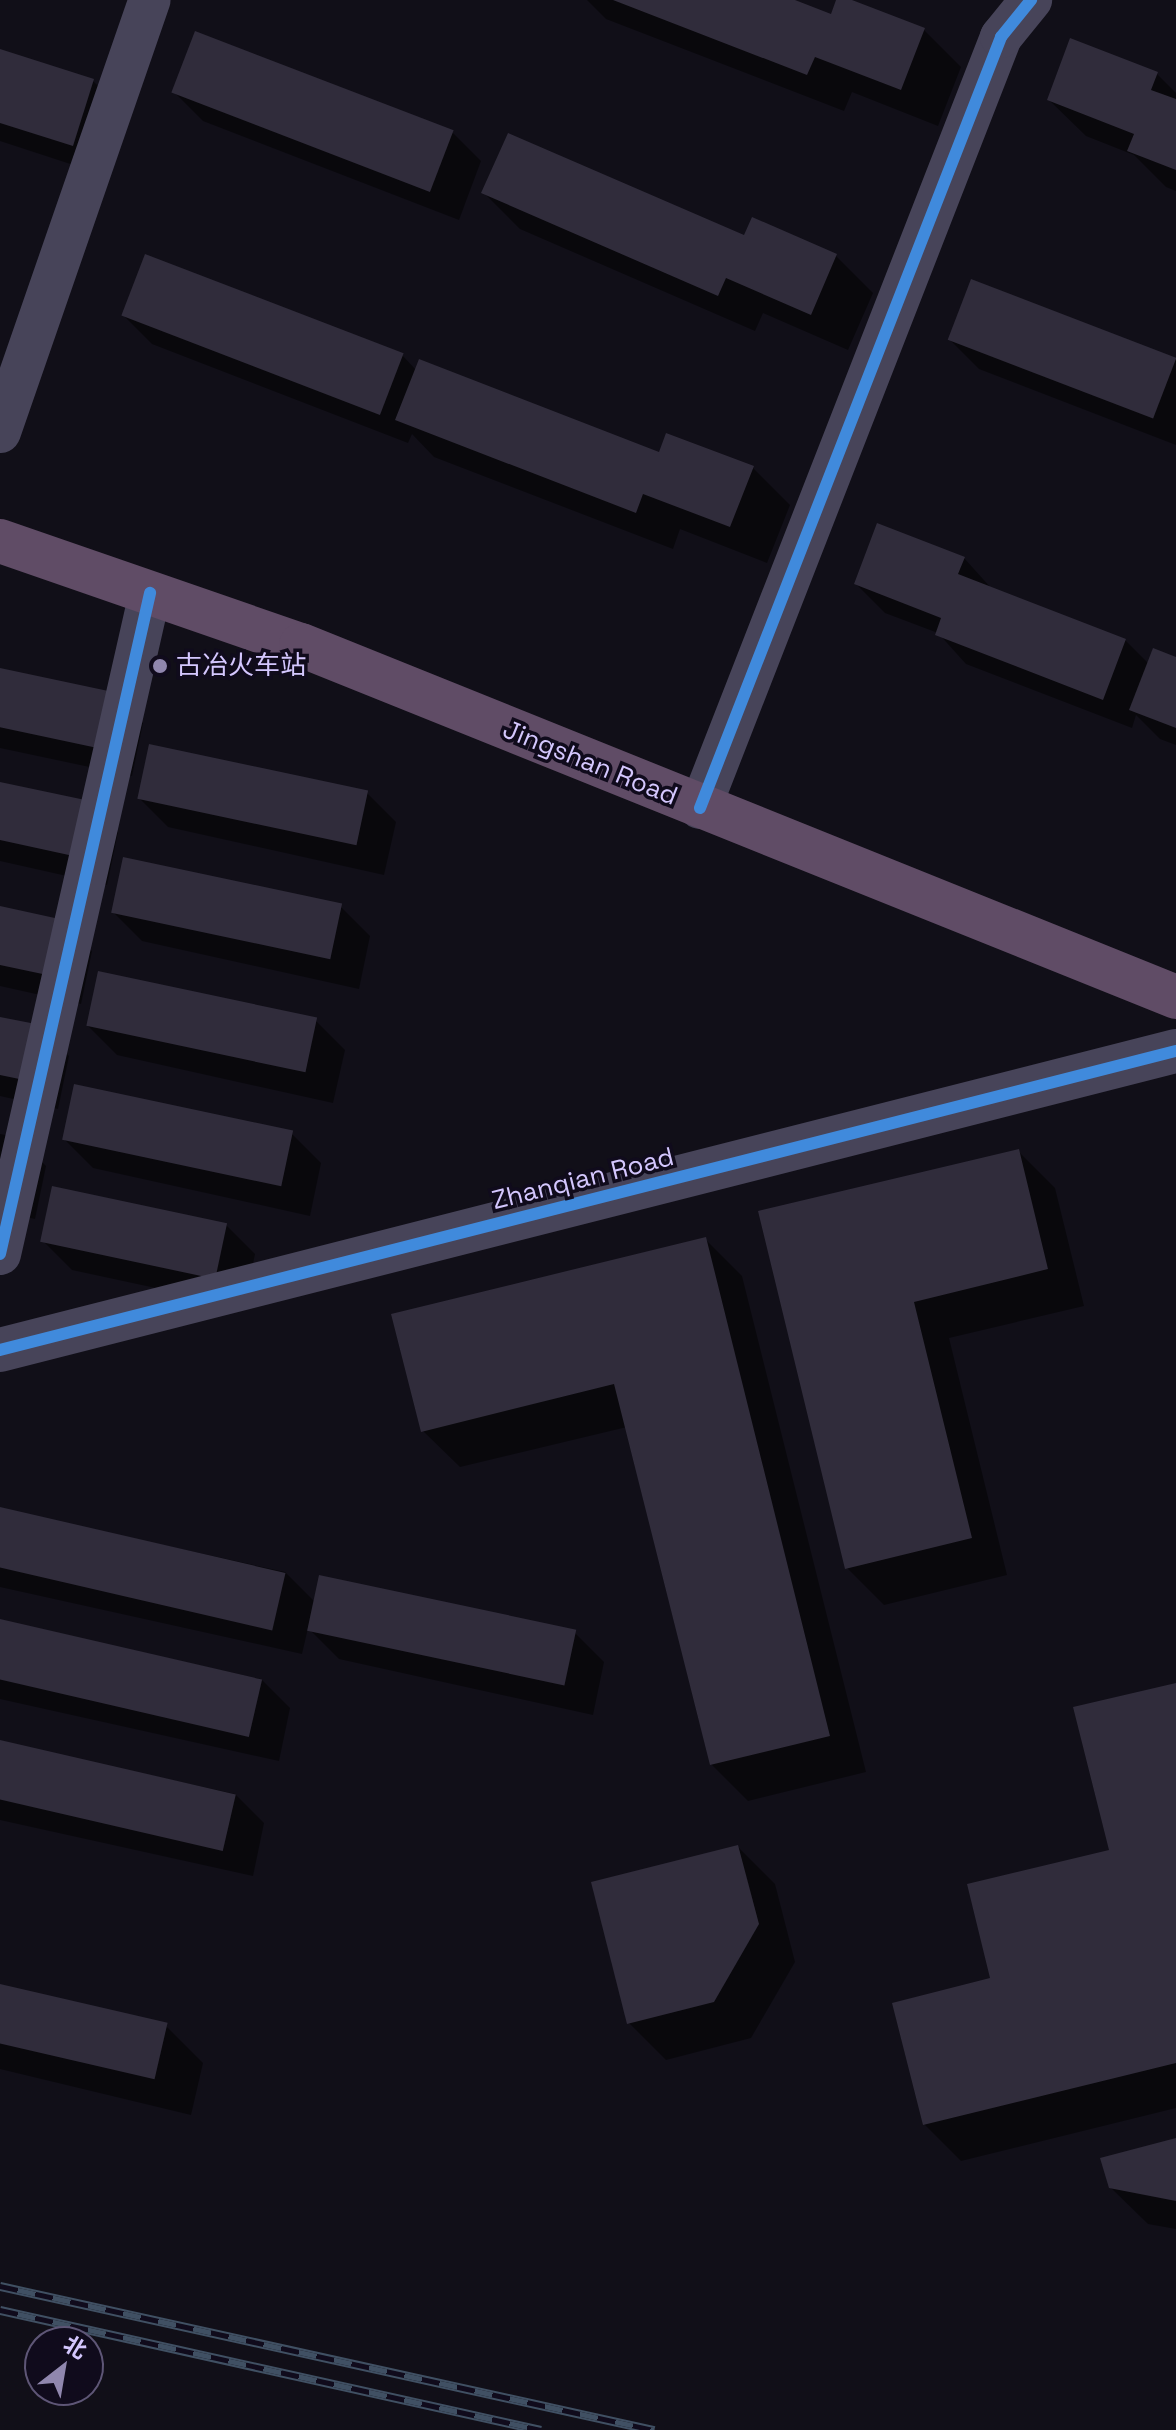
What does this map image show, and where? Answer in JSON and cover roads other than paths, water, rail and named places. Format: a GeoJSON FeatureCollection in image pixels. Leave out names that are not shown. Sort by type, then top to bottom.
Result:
{"type":"FeatureCollection","features":[{"type":"Feature","properties":{"kind":"highway","name":"Jingshan Road"},"geometry":{"type":"LineString","coordinates":[[0,541],[301,645],[1176,997]]}},
{"type":"Feature","properties":{"kind":"street"},"geometry":{"type":"LineString","coordinates":[[0,432],[150,0]]}},
{"type":"Feature","properties":{"kind":"street"},"geometry":{"type":"LineString","coordinates":[[700,808],[1001,37],[1031,0]]}},
{"type":"Feature","properties":{"kind":"street"},"geometry":{"type":"LineString","coordinates":[[0,1254],[150,593]]}},
{"type":"Feature","properties":{"kind":"street","name":"Zhanqian Road"},"geometry":{"type":"LineString","coordinates":[[0,1350],[1176,1051]]}},
{"type":"Feature","properties":{"kind":"railway"},"geometry":{"type":"LineString","coordinates":[[0,2286],[654,2430]]}},
{"type":"Feature","properties":{"kind":"railway"},"geometry":{"type":"LineString","coordinates":[[0,2310],[541,2430]]}},
{"type":"Feature","properties":{"kind":"place","name":"古冶火车站"},"geometry":{"type":"Point","coordinates":[160,666]}}]}
